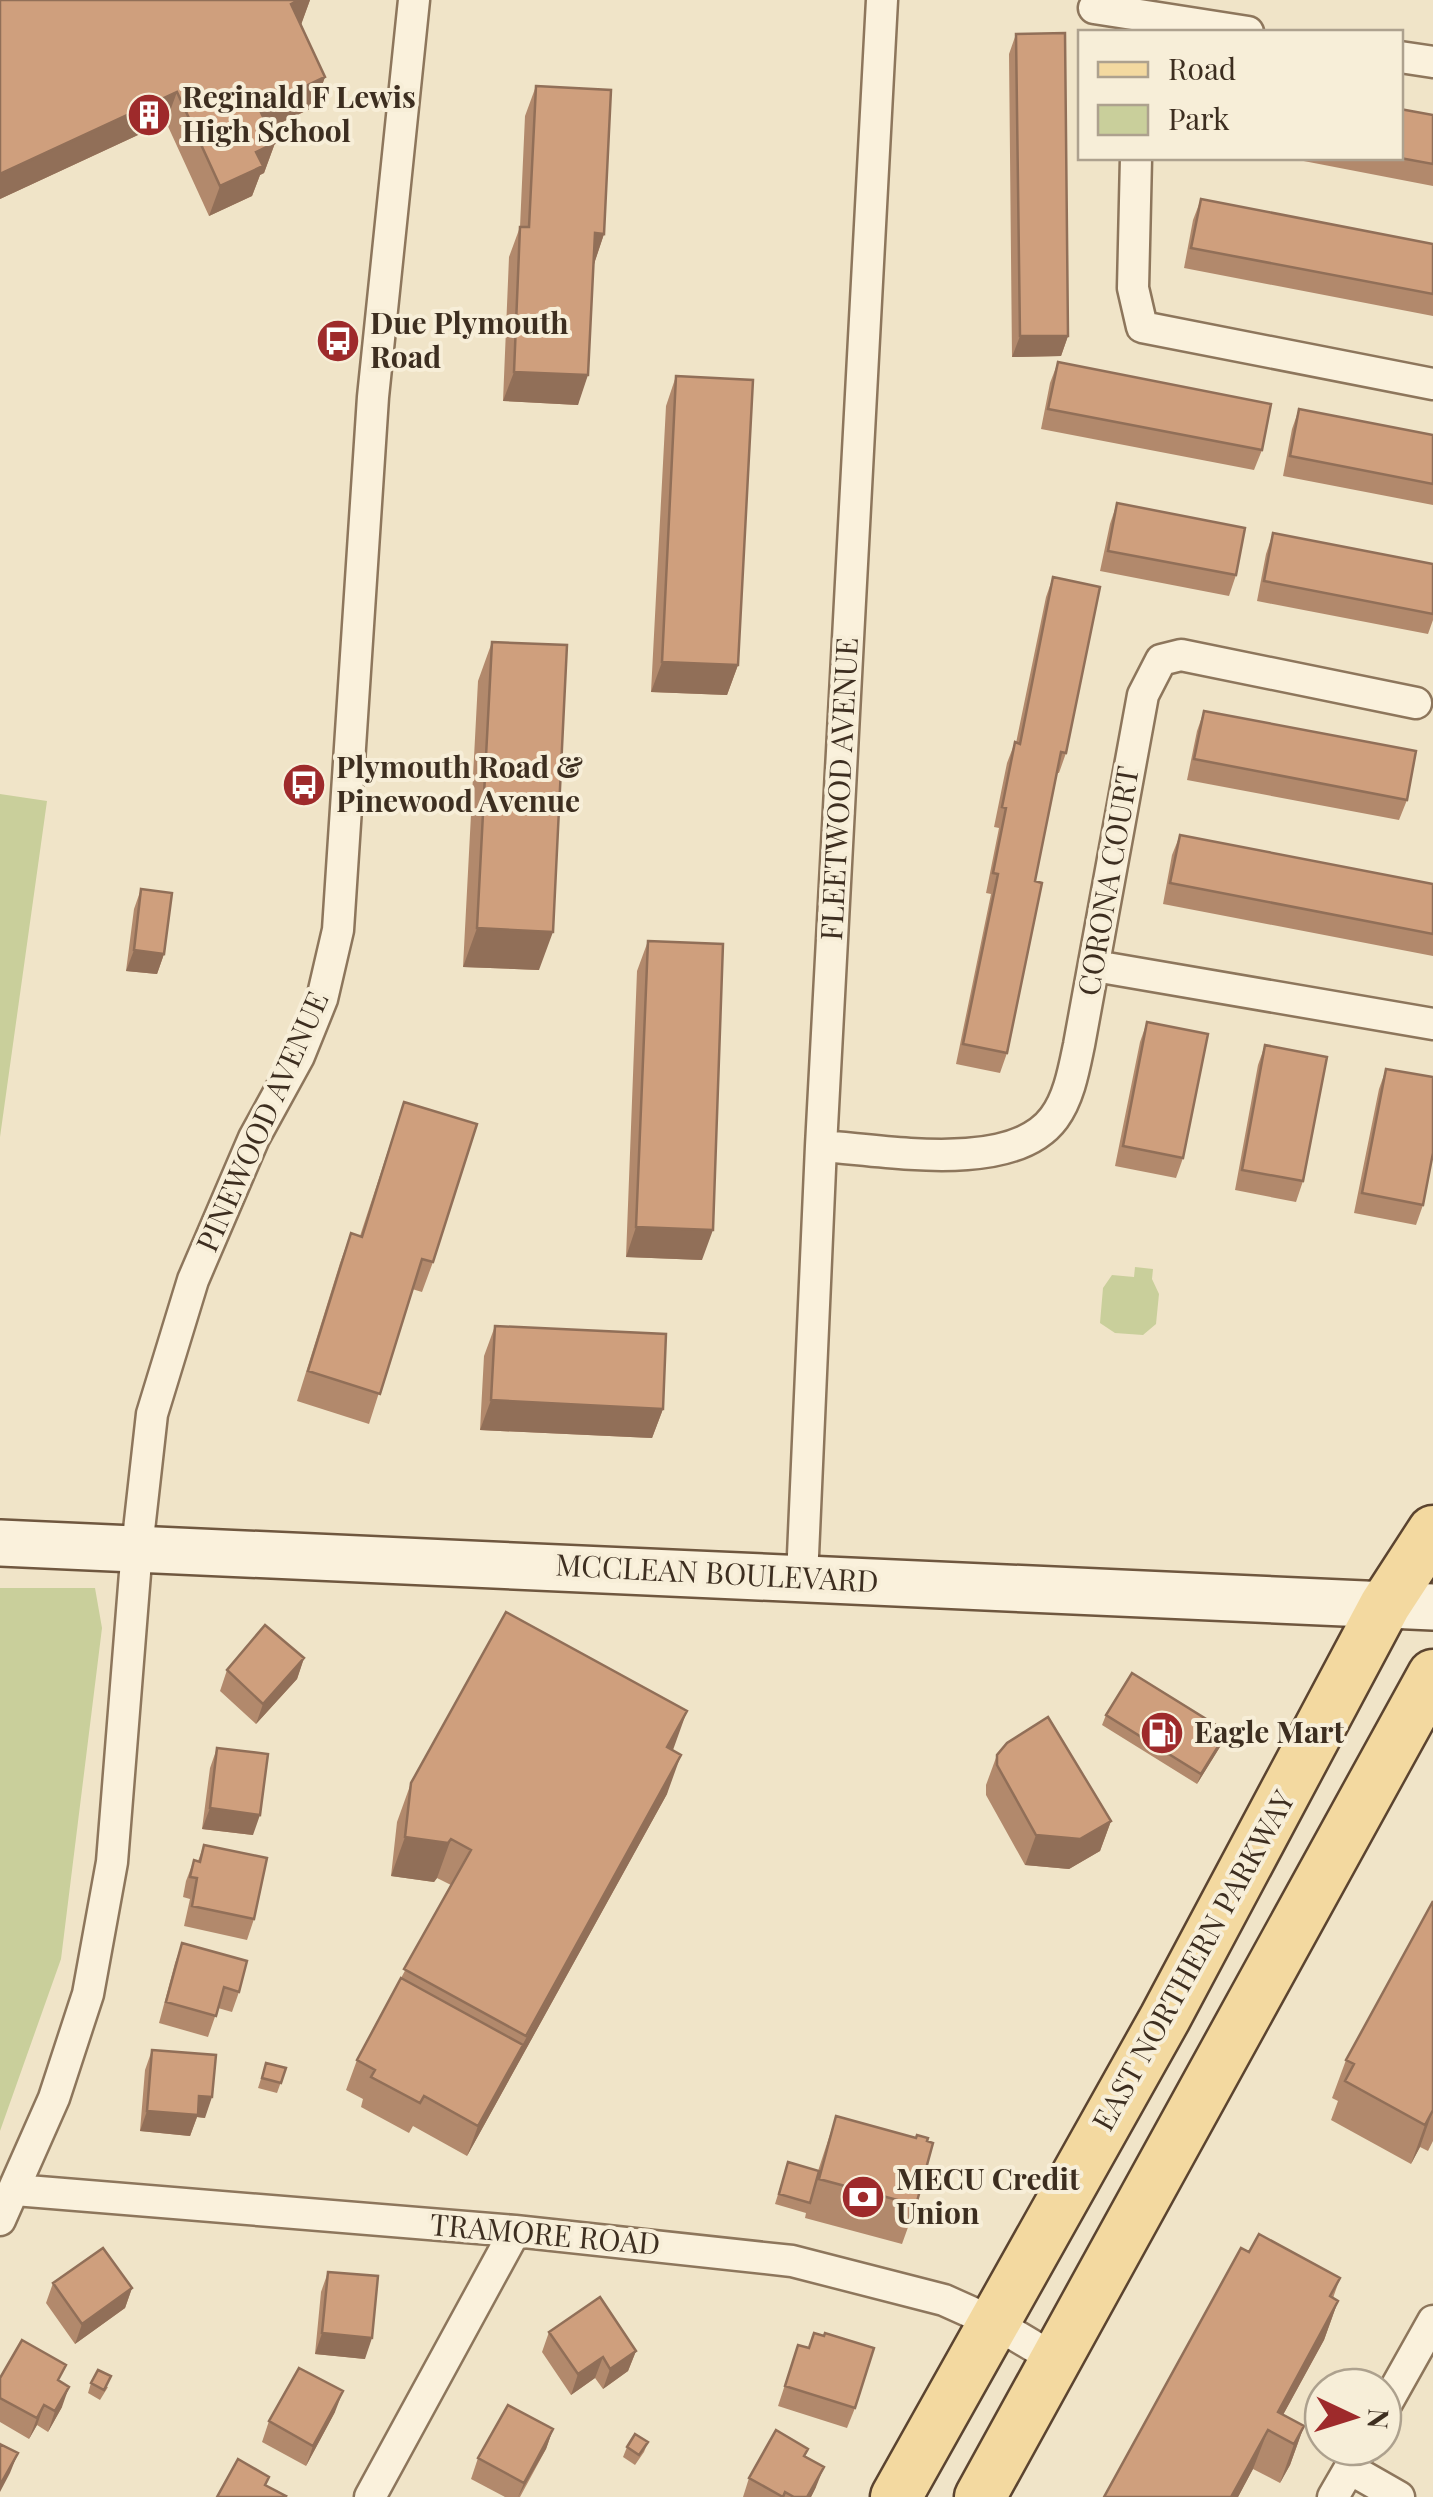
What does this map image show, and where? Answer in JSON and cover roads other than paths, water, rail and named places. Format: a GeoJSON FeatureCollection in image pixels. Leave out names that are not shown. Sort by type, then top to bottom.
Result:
{"type":"FeatureCollection","features":[{"type":"Feature","properties":{"kind":"main road","name":"EAST NORTHERN PARKWAY"},"geometry":{"type":"LineString","coordinates":[[896,2497],[1192,1969],[1409,1606],[1433,1531]]}},
{"type":"Feature","properties":{"kind":"main road"},"geometry":{"type":"LineString","coordinates":[[980,2497],[1433,1675]]}},
{"type":"Feature","properties":{"kind":"street","name":"PINEWOOD AVENUE"},"geometry":{"type":"LineString","coordinates":[[0,2220],[54,2098],[88,1994],[112,1862],[137,1548],[152,1414],[180,1318],[254,1138],[299,1056],[315,1016],[338,930],[372,397],[414,0]]}},
{"type":"Feature","properties":{"kind":"street","name":"FLEETWOOD AVENUE"},"geometry":{"type":"LineString","coordinates":[[802,1578],[882,0]]}},
{"type":"Feature","properties":{"kind":"street"},"geometry":{"type":"LineString","coordinates":[[1096,14],[1231,30]]}},
{"type":"Feature","properties":{"kind":"street"},"geometry":{"type":"LineString","coordinates":[[1403,57],[1433,62]]}},
{"type":"Feature","properties":{"kind":"street"},"geometry":{"type":"LineString","coordinates":[[1136,160],[1133,288],[1142,327],[1433,384]]}},
{"type":"Feature","properties":{"kind":"street","name":"CORONA COURT"},"geometry":{"type":"LineString","coordinates":[[821,1146],[946,1155],[986,1153],[1037,1136],[1055,1118],[1072,1078],[1144,695],[1162,660],[1181,655],[1416,703]]}},
{"type":"Feature","properties":{"kind":"street"},"geometry":{"type":"LineString","coordinates":[[1095,966],[1433,1024]]}},
{"type":"Feature","properties":{"kind":"street","name":"MCCLEAN BOULEVARD"},"geometry":{"type":"LineString","coordinates":[[0,1542],[1409,1606]]}},
{"type":"Feature","properties":{"kind":"street","name":"TRAMORE ROAD"},"geometry":{"type":"LineString","coordinates":[[15,2190],[515,2231],[792,2261],[944,2300],[993,2322],[1056,2359]]}},
{"type":"Feature","properties":{"kind":"street"},"geometry":{"type":"LineString","coordinates":[[370,2497],[515,2231]]}},
{"type":"Feature","properties":{"kind":"street"},"geometry":{"type":"LineString","coordinates":[[1403,2374],[1433,2321]]}},
{"type":"Feature","properties":{"kind":"street"},"geometry":{"type":"LineString","coordinates":[[1333,2497],[1351,2467]]}},
{"type":"Feature","properties":{"kind":"street"},"geometry":{"type":"LineString","coordinates":[[1366,2467],[1399,2497]]}},
{"type":"Feature","properties":{"kind":"place","name":"Reginald F Lewis High School"},"geometry":{"type":"Point","coordinates":[149,115]}},
{"type":"Feature","properties":{"kind":"place","name":"Due Plymouth Road"},"geometry":{"type":"Point","coordinates":[338,341]}},
{"type":"Feature","properties":{"kind":"place","name":"Plymouth Road & Pinewood Avenue"},"geometry":{"type":"Point","coordinates":[304,785]}},
{"type":"Feature","properties":{"kind":"place","name":"Eagle Mart"},"geometry":{"type":"Point","coordinates":[1162,1733]}},
{"type":"Feature","properties":{"kind":"place","name":"MECU Credit Union"},"geometry":{"type":"Point","coordinates":[863,2197]}}]}
